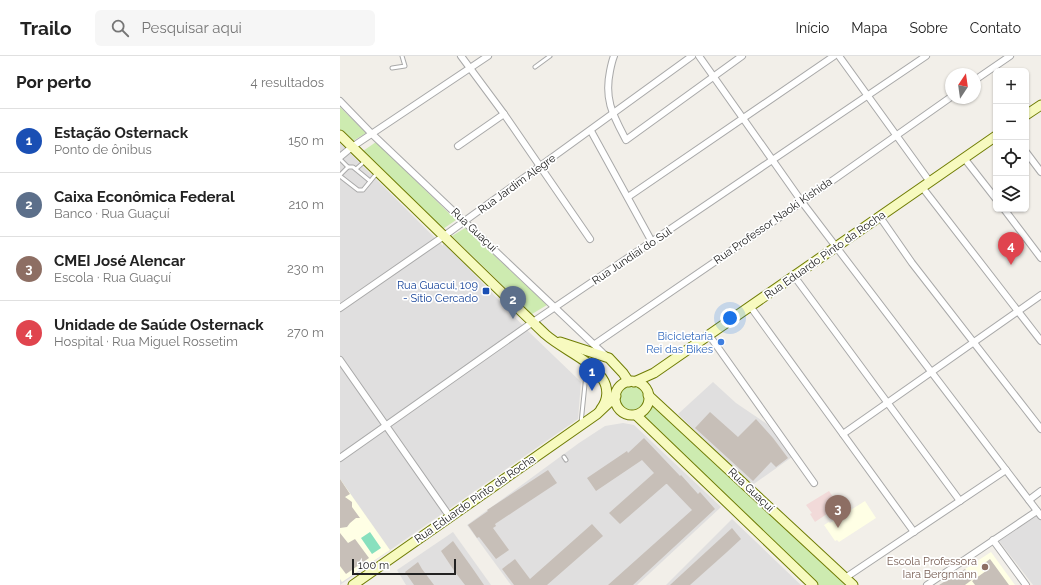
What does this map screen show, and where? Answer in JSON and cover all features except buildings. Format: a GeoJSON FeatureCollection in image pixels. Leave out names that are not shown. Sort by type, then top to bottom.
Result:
{"type":"FeatureCollection","features":[{"type":"Feature","properties":{"kind":"main road"},"geometry":{"type":"LineString","coordinates":[[1029,113],[1041,105]]}},
{"type":"Feature","properties":{"kind":"main road","name":"Rua Guaçuí"},"geometry":{"type":"LineString","coordinates":[[340,135],[550,338],[587,363],[602,378],[606,386],[616,393]]}},
{"type":"Feature","properties":{"kind":"main road","name":"Rua Eduardo Pinto da Rocha"},"geometry":{"type":"LineString","coordinates":[[631,382],[654,373],[993,138]]}},
{"type":"Feature","properties":{"kind":"main road","name":"Rua Guaçuí"},"geometry":{"type":"LineString","coordinates":[[550,338],[609,358],[631,382]]}},
{"type":"Feature","properties":{"kind":"main road"},"geometry":{"type":"LineString","coordinates":[[587,363],[595,356],[609,358]]}},
{"type":"Feature","properties":{"kind":"main road"},"geometry":{"type":"LineString","coordinates":[[648,393],[642,385],[631,382],[624,384],[616,393],[618,407],[626,414],[636,415],[641,413],[647,405],[648,393],[654,373]]}},
{"type":"Feature","properties":{"kind":"main road"},"geometry":{"type":"LineString","coordinates":[[599,411],[607,398],[606,386]]}},
{"type":"Feature","properties":{"kind":"main road","name":"Rua Eduardo Pinto da Rocha"},"geometry":{"type":"LineString","coordinates":[[353,585],[580,425],[599,411],[616,393]]}},
{"type":"Feature","properties":{"kind":"main road","name":"Rua Guaçuí"},"geometry":{"type":"LineString","coordinates":[[648,393],[853,585]]}},
{"type":"Feature","properties":{"kind":"main road","name":"Rua Eduardo Pinto da Rocha"},"geometry":{"type":"LineString","coordinates":[[599,411],[621,411]]}},
{"type":"Feature","properties":{"kind":"main road"},"geometry":{"type":"LineString","coordinates":[[636,415],[813,585]]}},
{"type":"Feature","properties":{"kind":"street"},"geometry":{"type":"LineString","coordinates":[[461,56],[504,114],[590,239]]}},
{"type":"Feature","properties":{"kind":"street"},"geometry":{"type":"LineString","coordinates":[[340,158],[352,147],[488,56]]}},
{"type":"Feature","properties":{"kind":"street"},"geometry":{"type":"LineString","coordinates":[[614,56],[607,88],[608,98],[613,115],[626,140],[742,56]]}},
{"type":"Feature","properties":{"kind":"street","name":"Rua Jardim Alegre"},"geometry":{"type":"LineString","coordinates":[[340,308],[465,222],[692,56]]}},
{"type":"Feature","properties":{"kind":"street"},"geometry":{"type":"LineString","coordinates":[[699,56],[802,202],[1039,513],[993,540],[927,585]]}},
{"type":"Feature","properties":{"kind":"street"},"geometry":{"type":"LineString","coordinates":[[628,197],[834,56]]}},
{"type":"Feature","properties":{"kind":"street"},"geometry":{"type":"LineString","coordinates":[[839,56],[896,135],[926,185],[1041,341]]}},
{"type":"Feature","properties":{"kind":"street","name":"Rua Jundiaí do Sul"},"geometry":{"type":"LineString","coordinates":[[340,458],[533,322],[926,56]]}},
{"type":"Feature","properties":{"kind":"street"},"geometry":{"type":"LineString","coordinates":[[981,76],[1010,56]]}},
{"type":"Feature","properties":{"kind":"street","name":"Rua Guaçuí"},"geometry":{"type":"LineString","coordinates":[[340,101],[372,134],[609,358]]}},
{"type":"Feature","properties":{"kind":"street","name":"Rua Professor Naoki Kishida"},"geometry":{"type":"LineString","coordinates":[[595,344],[802,202],[945,101]]}},
{"type":"Feature","properties":{"kind":"street"},"geometry":{"type":"LineString","coordinates":[[458,146],[504,114]]}},
{"type":"Feature","properties":{"kind":"street"},"geometry":{"type":"LineString","coordinates":[[591,131],[652,242]]}},
{"type":"Feature","properties":{"kind":"street"},"geometry":{"type":"LineString","coordinates":[[1029,156],[1041,172]]}},
{"type":"Feature","properties":{"kind":"street"},"geometry":{"type":"LineString","coordinates":[[964,158],[993,195]]}},
{"type":"Feature","properties":{"kind":"street"},"geometry":{"type":"LineString","coordinates":[[1006,212],[1041,258]]}},
{"type":"Feature","properties":{"kind":"street"},"geometry":{"type":"LineString","coordinates":[[880,217],[912,263],[1041,429]]}},
{"type":"Feature","properties":{"kind":"street"},"geometry":{"type":"LineString","coordinates":[[794,276],[960,501]]}},
{"type":"Feature","properties":{"kind":"street"},"geometry":{"type":"LineString","coordinates":[[843,434],[1041,295]]}},
{"type":"Feature","properties":{"kind":"street"},"geometry":{"type":"LineString","coordinates":[[750,306],[914,532]]}},
{"type":"Feature","properties":{"kind":"street"},"geometry":{"type":"LineString","coordinates":[[709,335],[814,483]]}},
{"type":"Feature","properties":{"kind":"street"},"geometry":{"type":"LineString","coordinates":[[340,360],[450,517]]}},
{"type":"Feature","properties":{"kind":"street"},"geometry":{"type":"LineString","coordinates":[[845,578],[1006,470]]}},
{"type":"Feature","properties":{"kind":"street"},"geometry":{"type":"LineString","coordinates":[[1029,500],[1041,491]]}},
{"type":"Feature","properties":{"kind":"street"},"geometry":{"type":"LineString","coordinates":[[993,540],[1026,585]]}},
{"type":"Feature","properties":{"kind":"lane"},"geometry":{"type":"LineString","coordinates":[[392,68],[405,66],[402,56]]}},
{"type":"Feature","properties":{"kind":"lane"},"geometry":{"type":"LineString","coordinates":[[535,67],[550,56]]}},
{"type":"Feature","properties":{"kind":"lane"},"geometry":{"type":"LineString","coordinates":[[340,158],[348,167],[353,167],[370,181]]}},
{"type":"Feature","properties":{"kind":"lane"},"geometry":{"type":"LineString","coordinates":[[356,169],[366,160]]}},
{"type":"Feature","properties":{"kind":"lane"},"geometry":{"type":"LineString","coordinates":[[348,167],[340,175],[358,190],[363,190],[378,172]]}},
{"type":"Feature","properties":{"kind":"lane"},"geometry":{"type":"LineString","coordinates":[[580,425],[587,363]]}},
{"type":"Feature","properties":{"kind":"lane"},"geometry":{"type":"LineString","coordinates":[[564,456],[566,460]]}},
{"type":"Feature","properties":{"kind":"shaded area"},"geometry":{"type":"Polygon","coordinates":[[[340,143],[443,246],[443,241],[529,332],[581,382],[578,419],[340,585],[340,143]]]}},
{"type":"Feature","properties":{"kind":"shaded area"},"geometry":{"type":"Polygon","coordinates":[[[713,382],[736,403],[767,424],[792,457],[751,486],[678,414],[713,382]]]}},
{"type":"Feature","properties":{"kind":"shaded area"},"geometry":{"type":"Polygon","coordinates":[[[623,423],[634,425],[721,507],[637,585],[511,585],[467,525],[579,443],[605,426],[623,423]]]}},
{"type":"Feature","properties":{"kind":"shaded area"},"geometry":{"type":"Polygon","coordinates":[[[340,479],[390,550],[342,582],[340,579],[340,479]]]}},
{"type":"Feature","properties":{"kind":"shaded area"},"geometry":{"type":"Polygon","coordinates":[[[829,491],[833,497],[837,495],[843,503],[815,522],[810,514],[812,513],[806,505],[829,491]]]}},
{"type":"Feature","properties":{"kind":"shaded area"},"geometry":{"type":"Polygon","coordinates":[[[865,501],[876,518],[839,542],[837,540],[835,541],[824,525],[829,522],[830,523],[865,501]]]}},
{"type":"Feature","properties":{"kind":"shaded area"},"geometry":{"type":"Polygon","coordinates":[[[1041,513],[1041,585],[1033,585],[999,541],[1041,513]]]}},
{"type":"Feature","properties":{"kind":"shaded area"},"geometry":{"type":"Polygon","coordinates":[[[732,519],[801,585],[666,585],[732,519]]]}},
{"type":"Feature","properties":{"kind":"shaded area"},"geometry":{"type":"Polygon","coordinates":[[[453,532],[491,585],[406,585],[397,570],[453,532]]]}},
{"type":"Feature","properties":{"kind":"shaded area","name":"Escola Professora Iara Bergmann"},"geometry":{"type":"Polygon","coordinates":[[[991,552],[1015,585],[940,585],[965,569],[991,552]]]}},
{"type":"Feature","properties":{"kind":"green space"},"geometry":{"type":"Polygon","coordinates":[[[340,107],[366,133],[353,141],[340,129],[340,107]]]}},
{"type":"Feature","properties":{"kind":"green space"},"geometry":{"type":"Polygon","coordinates":[[[376,142],[456,220],[443,229],[363,151],[376,142]]]}},
{"type":"Feature","properties":{"kind":"green space"},"geometry":{"type":"Polygon","coordinates":[[[465,228],[547,305],[532,314],[452,236],[465,228]]]}},
{"type":"Feature","properties":{"kind":"green space"},"geometry":{"type":"Polygon","coordinates":[[[633,384],[643,388],[647,398],[643,408],[633,412],[623,408],[619,398],[623,388],[633,384]]]}},
{"type":"Feature","properties":{"kind":"green space"},"geometry":{"type":"Polygon","coordinates":[[[653,404],[847,585],[818,585],[644,416],[653,404]]]}},
{"type":"Feature","properties":{"kind":"green space"},"geometry":{"type":"Polygon","coordinates":[[[370,532],[381,548],[372,554],[361,538],[370,532]]]}},
{"type":"Feature","properties":{"kind":"place","name":"Unidade de Saúde Osternack"},"geometry":{"type":"Point","coordinates":[1011,265]}},
{"type":"Feature","properties":{"kind":"place","name":"Rua Guacui, 109 - Sítio Cercado"},"geometry":{"type":"Point","coordinates":[486,291]}},
{"type":"Feature","properties":{"kind":"place","name":"Caixa Econômica Federal"},"geometry":{"type":"Point","coordinates":[513,319]}},
{"type":"Feature","properties":{"kind":"place","name":"Bicicletaria Rei das Bikes"},"geometry":{"type":"Point","coordinates":[721,342]}},
{"type":"Feature","properties":{"kind":"place","name":"Estação Osternack"},"geometry":{"type":"Point","coordinates":[592,391]}},
{"type":"Feature","properties":{"kind":"place","name":"CMEI José Alencar"},"geometry":{"type":"Point","coordinates":[838,528]}},
{"type":"Feature","properties":{"kind":"place","name":"Escola Professora Iara Bergmann"},"geometry":{"type":"Point","coordinates":[985,567]}}]}
